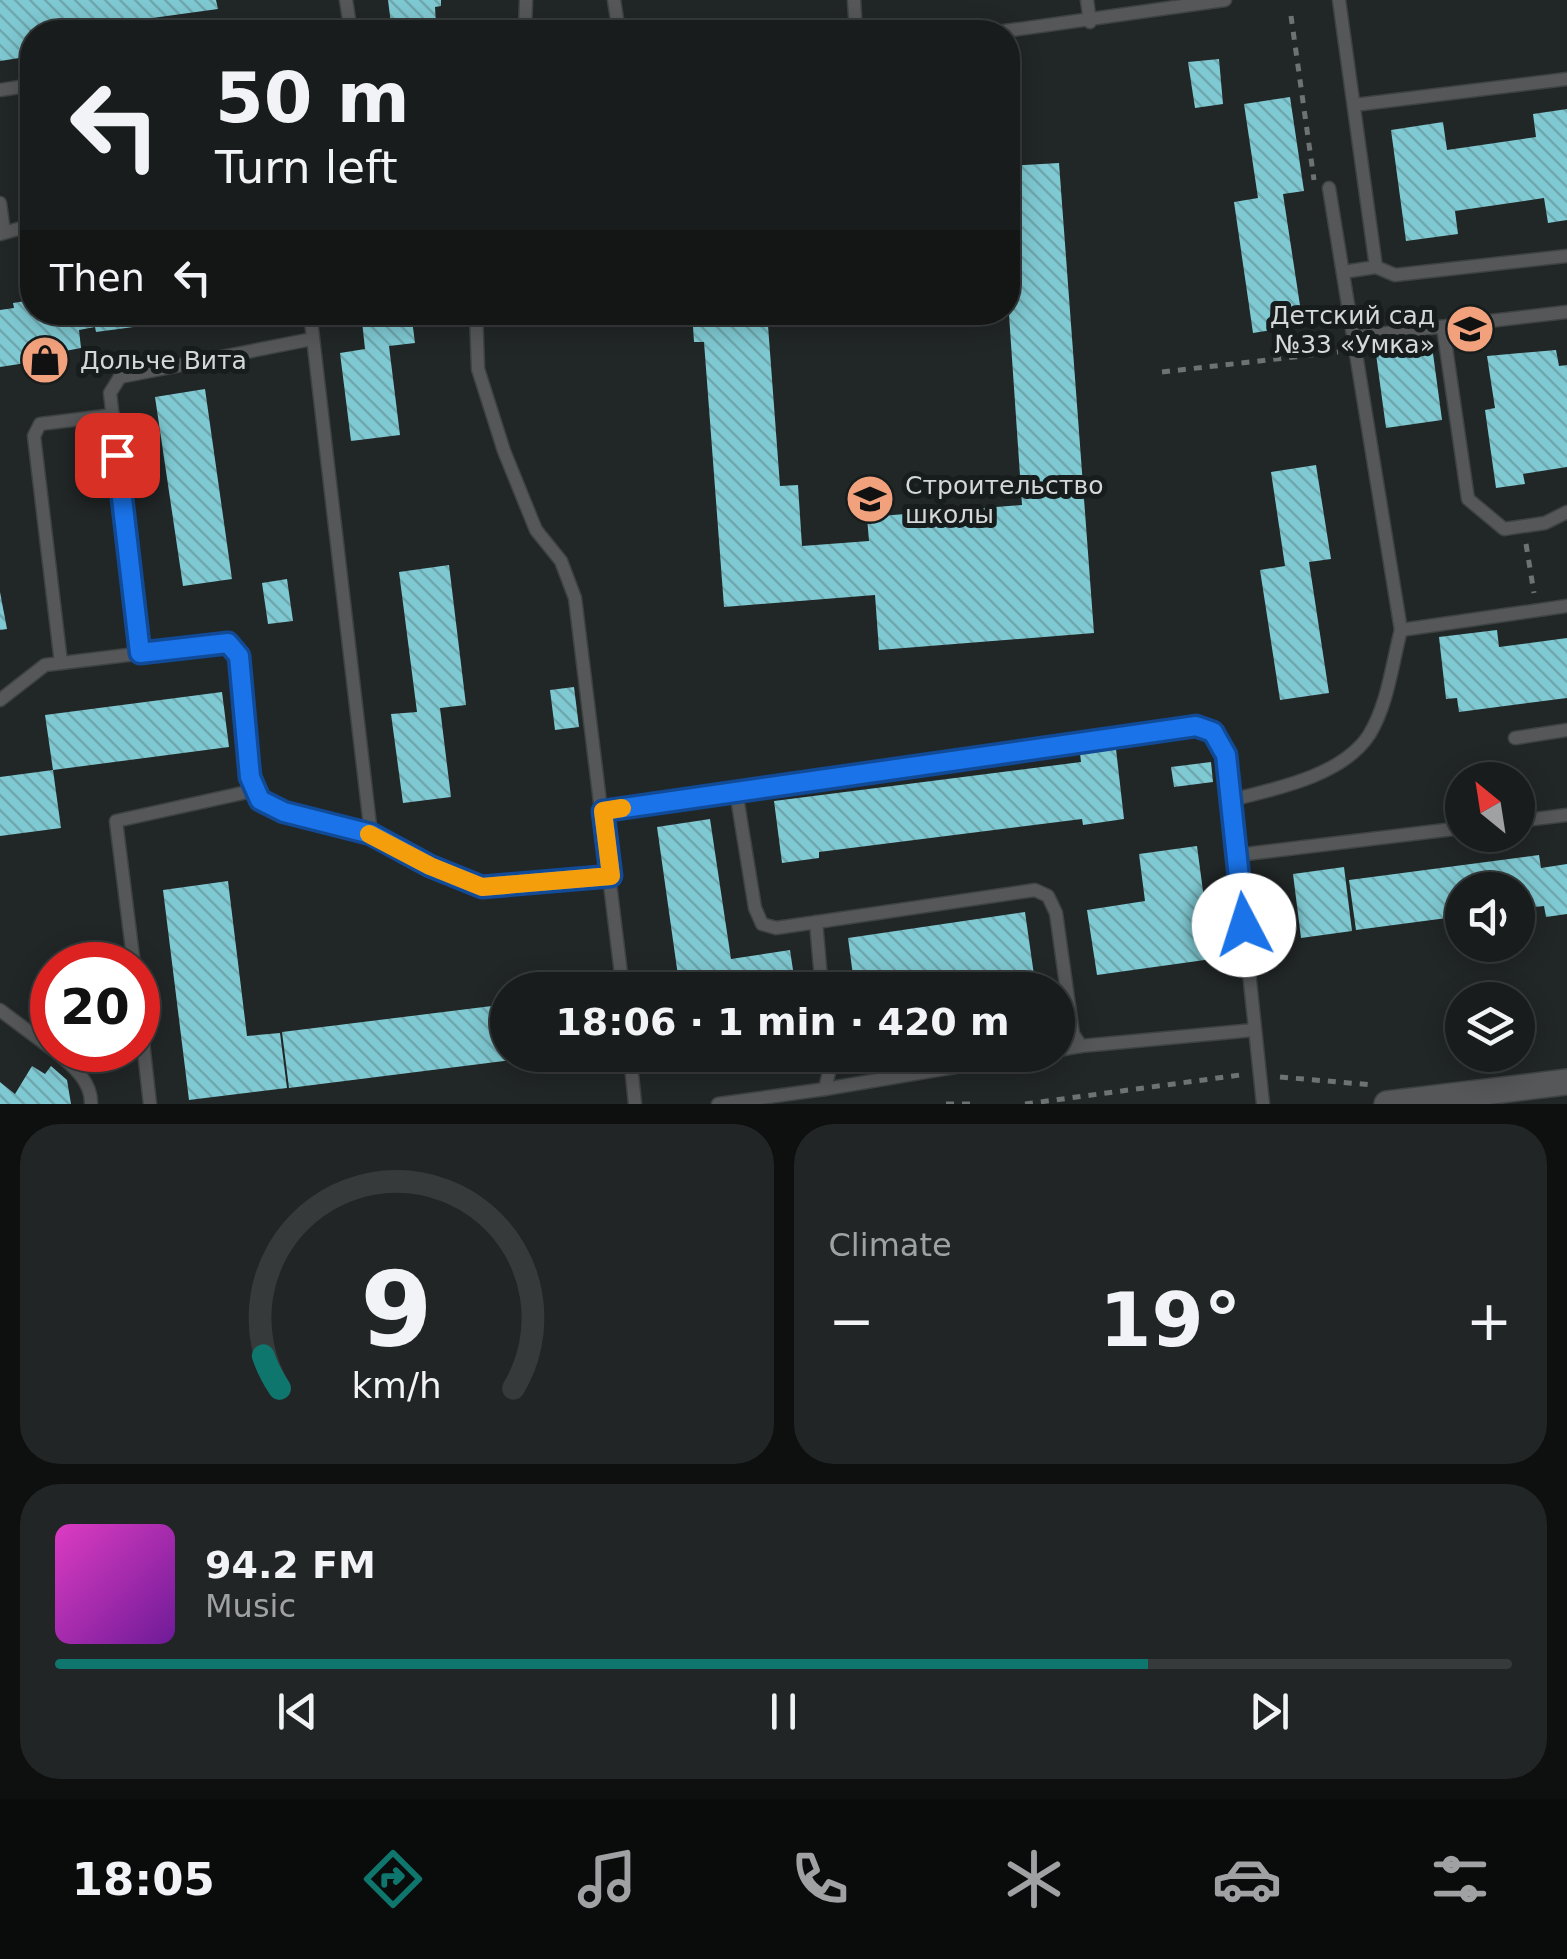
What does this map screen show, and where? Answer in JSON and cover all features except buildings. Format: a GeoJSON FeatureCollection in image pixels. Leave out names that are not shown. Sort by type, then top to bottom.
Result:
{"type":"FeatureCollection","features":[{"type":"Feature","properties":{"kind":"street"},"geometry":{"type":"LineString","coordinates":[[1388,1095],[1567,1082]]}},
{"type":"Feature","properties":{"kind":"lane"},"geometry":{"type":"LineString","coordinates":[[1088,0],[1090,22]]}},
{"type":"Feature","properties":{"kind":"lane"},"geometry":{"type":"LineString","coordinates":[[1020,30],[1225,0]]}},
{"type":"Feature","properties":{"kind":"lane"},"geometry":{"type":"LineString","coordinates":[[1339,0],[1376,267]]}},
{"type":"Feature","properties":{"kind":"lane"},"geometry":{"type":"LineString","coordinates":[[1354,105],[1567,79]]}},
{"type":"Feature","properties":{"kind":"lane"},"geometry":{"type":"LineString","coordinates":[[1230,800],[1296,783],[1332,767],[1368,737],[1384,702],[1401,630],[1329,188]]}},
{"type":"Feature","properties":{"kind":"lane"},"geometry":{"type":"LineString","coordinates":[[0,203],[2,233]]}},
{"type":"Feature","properties":{"kind":"lane"},"geometry":{"type":"LineString","coordinates":[[1343,272],[1376,267],[1395,275],[1567,256]]}},
{"type":"Feature","properties":{"kind":"lane"},"geometry":{"type":"LineString","coordinates":[[1354,344],[1442,327],[1567,312]]}},
{"type":"Feature","properties":{"kind":"lane"},"geometry":{"type":"LineString","coordinates":[[311,325],[371,834]]}},
{"type":"Feature","properties":{"kind":"lane"},"geometry":{"type":"LineString","coordinates":[[476,325],[478,369],[504,451],[536,530],[561,562],[575,598],[621,972]]}},
{"type":"Feature","properties":{"kind":"lane"},"geometry":{"type":"LineString","coordinates":[[1442,327],[1468,499],[1504,529],[1545,524],[1567,512]]}},
{"type":"Feature","properties":{"kind":"lane"},"geometry":{"type":"LineString","coordinates":[[140,653],[110,392],[120,378],[312,339]]}},
{"type":"Feature","properties":{"kind":"lane"},"geometry":{"type":"LineString","coordinates":[[61,663],[34,436],[40,424],[113,415]]}},
{"type":"Feature","properties":{"kind":"lane"},"geometry":{"type":"LineString","coordinates":[[1401,630],[1567,606]]}},
{"type":"Feature","properties":{"kind":"lane"},"geometry":{"type":"LineString","coordinates":[[0,700],[44,665],[228,643],[239,656],[250,777],[260,800],[284,812],[371,834],[430,866],[482,887],[611,876]]}},
{"type":"Feature","properties":{"kind":"lane"},"geometry":{"type":"LineString","coordinates":[[603,811],[1196,726],[1213,732],[1226,755],[1262,1104]]}},
{"type":"Feature","properties":{"kind":"lane"},"geometry":{"type":"LineString","coordinates":[[1515,738],[1567,730]]}},
{"type":"Feature","properties":{"kind":"lane"},"geometry":{"type":"LineString","coordinates":[[131,942],[116,821],[256,790]]}},
{"type":"Feature","properties":{"kind":"lane"},"geometry":{"type":"LineString","coordinates":[[736,791],[754,908],[762,924],[776,928],[1035,890],[1048,896],[1056,913],[1073,1034],[1081,1046]]}},
{"type":"Feature","properties":{"kind":"lane"},"geometry":{"type":"LineString","coordinates":[[1535,819],[1567,815]]}},
{"type":"Feature","properties":{"kind":"lane"},"geometry":{"type":"LineString","coordinates":[[1238,855],[1445,830]]}},
{"type":"Feature","properties":{"kind":"lane"},"geometry":{"type":"LineString","coordinates":[[816,922],[820,972]]}},
{"type":"Feature","properties":{"kind":"lane"},"geometry":{"type":"LineString","coordinates":[[0,1010],[30,1033]]}},
{"type":"Feature","properties":{"kind":"lane"},"geometry":{"type":"LineString","coordinates":[[1075,1047],[1254,1030]]}},
{"type":"Feature","properties":{"kind":"lane"},"geometry":{"type":"LineString","coordinates":[[80,1072],[92,1096],[91,1104]]}},
{"type":"Feature","properties":{"kind":"lane"},"geometry":{"type":"LineString","coordinates":[[146,1072],[150,1104]]}},
{"type":"Feature","properties":{"kind":"lane"},"geometry":{"type":"LineString","coordinates":[[632,1072],[636,1104]]}},
{"type":"Feature","properties":{"kind":"lane"},"geometry":{"type":"LineString","coordinates":[[825,1089],[829,1072]]}},
{"type":"Feature","properties":{"kind":"lane"},"geometry":{"type":"LineString","coordinates":[[718,1104],[926,1072]]}},
{"type":"Feature","properties":{"kind":"path"},"geometry":{"type":"LineString","coordinates":[[1291,16],[1314,182],[1329,188]]}},
{"type":"Feature","properties":{"kind":"path"},"geometry":{"type":"LineString","coordinates":[[1162,372],[1354,344]]}},
{"type":"Feature","properties":{"kind":"path"},"geometry":{"type":"LineString","coordinates":[[1523,527],[1537,610]]}},
{"type":"Feature","properties":{"kind":"path"},"geometry":{"type":"LineString","coordinates":[[1025,1104],[1259,1072],[1388,1095]]}},
{"type":"Feature","properties":{"kind":"path"},"geometry":{"type":"LineString","coordinates":[[950,1104],[977,1104]]}},
{"type":"Feature","properties":{"kind":"slow traffic"},"geometry":{"type":"LineString","coordinates":[[369,834],[430,866],[482,887],[611,876],[603,811],[622,808]]}},
{"type":"Feature","properties":{"kind":"place","name":"Детский сад №33 «Умка»"},"geometry":{"type":"Point","coordinates":[1470,329]}},
{"type":"Feature","properties":{"kind":"place","name":"Дольче Вита"},"geometry":{"type":"Point","coordinates":[45,360]}},
{"type":"Feature","properties":{"kind":"place","name":"Строительство школы"},"geometry":{"type":"Point","coordinates":[870,499]}},
{"type":"Feature","properties":{"kind":"route"},"geometry":{"type":"LineString","coordinates":[[117,455],[140,653],[228,643],[239,656],[250,777],[260,800],[284,812],[371,834],[430,866],[482,887],[611,876],[603,811],[1196,726],[1213,732],[1226,755],[1244,925]]}}]}
